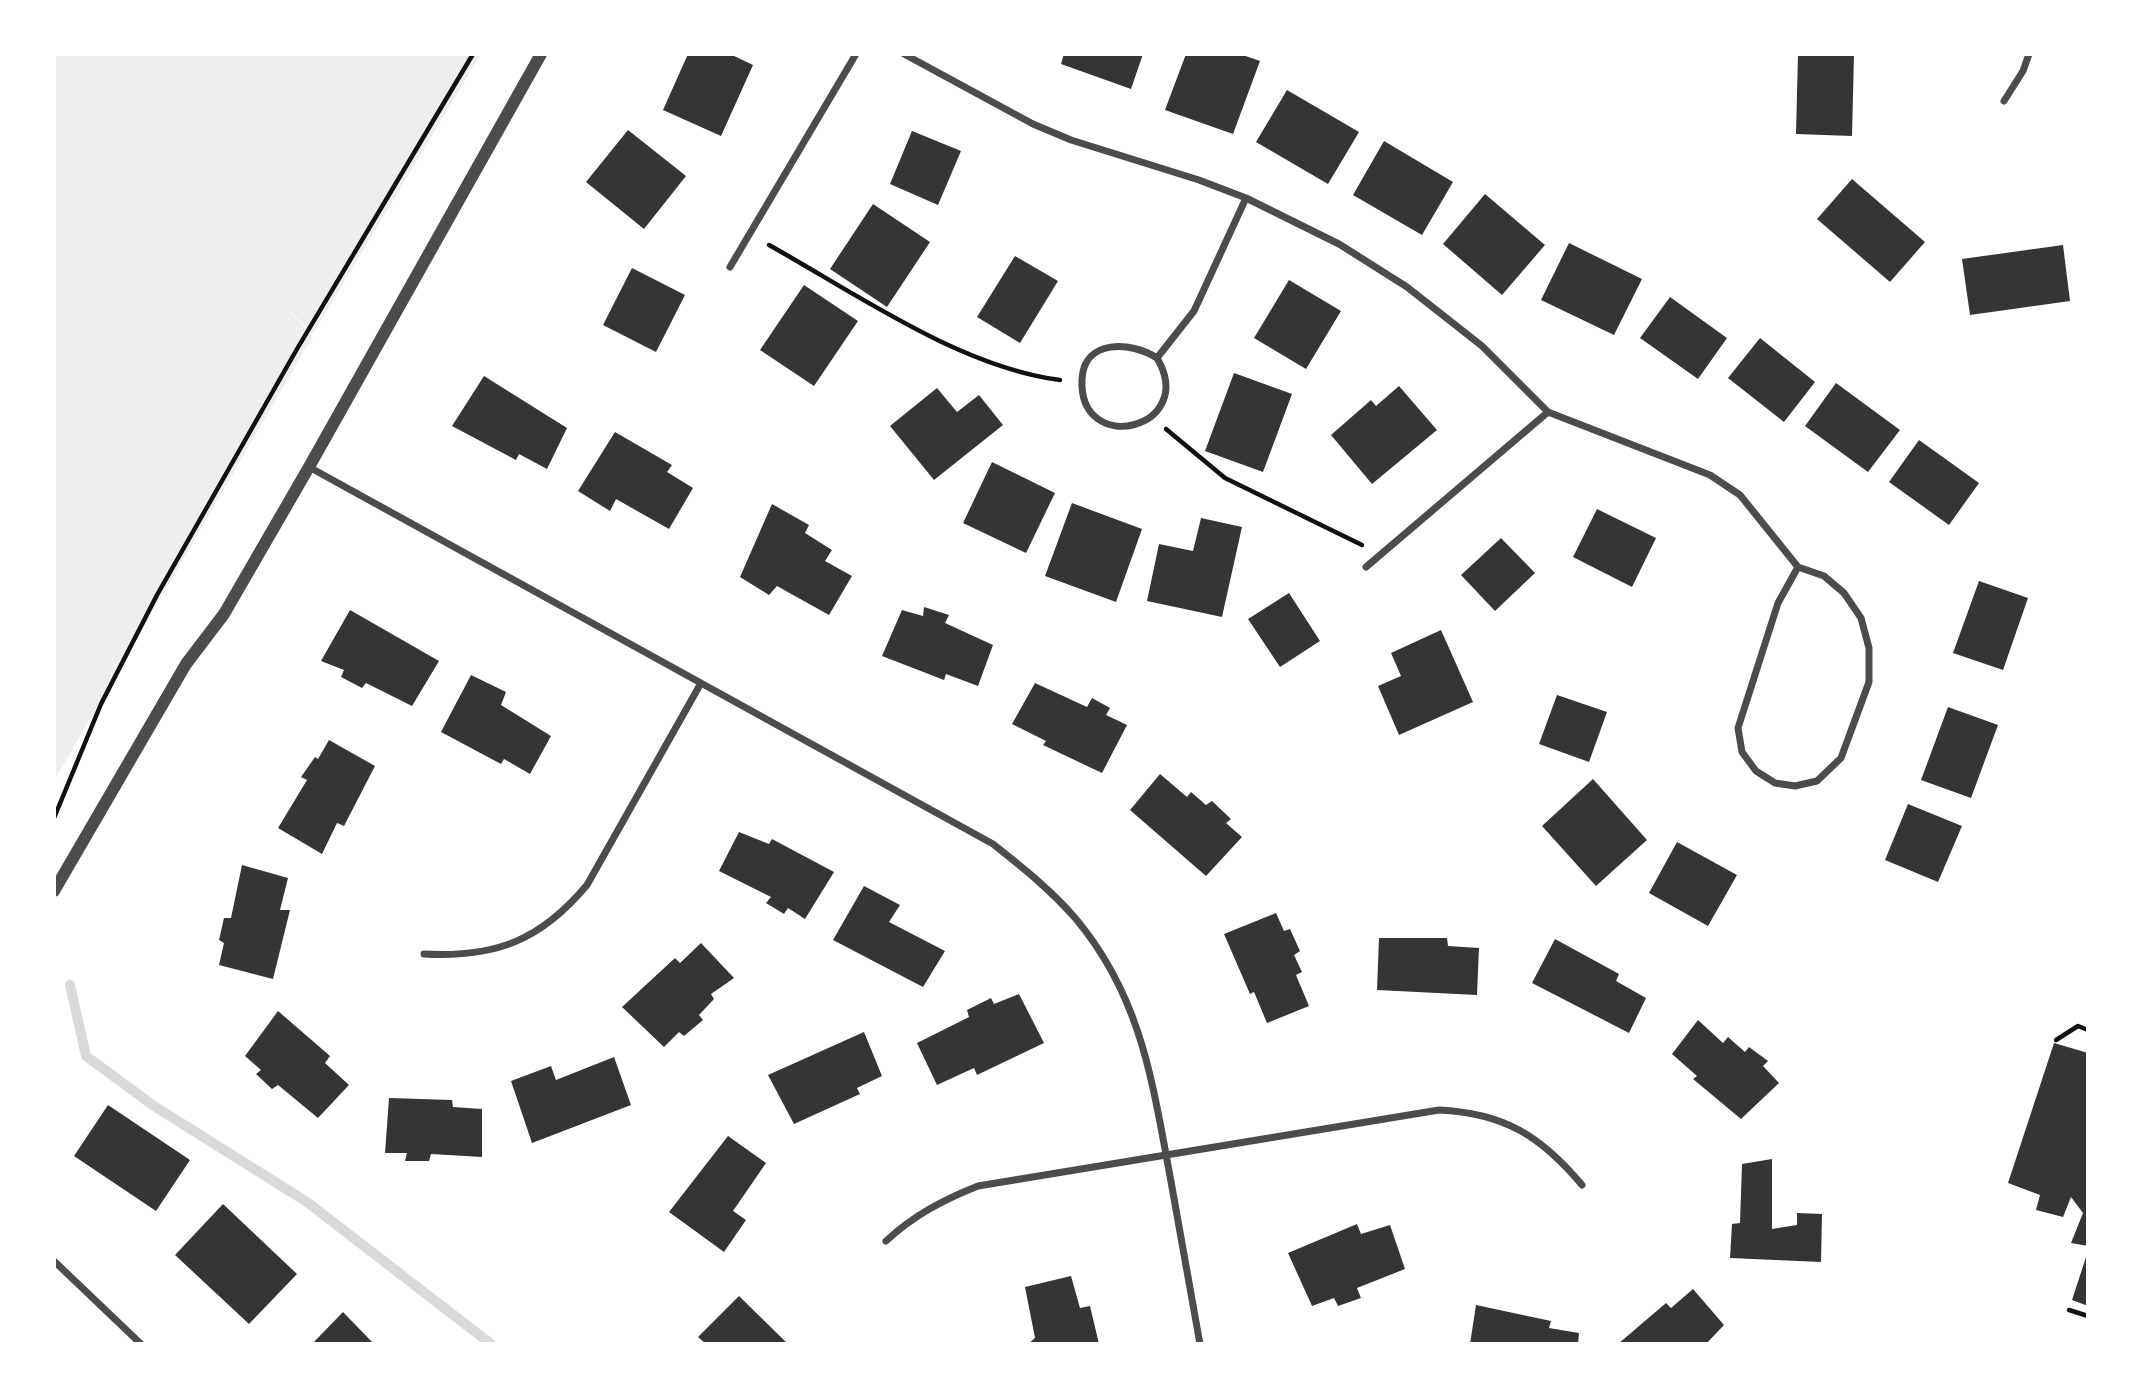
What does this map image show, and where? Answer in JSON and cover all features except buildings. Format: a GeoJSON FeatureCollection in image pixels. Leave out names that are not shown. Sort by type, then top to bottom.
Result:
{"type":"FeatureCollection","features":[{"type":"Feature","properties":{"kind":"street"},"geometry":{"type":"LineString","coordinates":[[54,891],[186,663],[224,614],[541,54]]}},
{"type":"Feature","properties":{"kind":"street"},"geometry":{"type":"LineString","coordinates":[[730,267],[856,54]]}},
{"type":"Feature","properties":{"kind":"street"},"geometry":{"type":"LineString","coordinates":[[904,54],[1033,124],[1071,140],[1199,180],[1246,198],[1339,244],[1407,287],[1482,346],[1548,412],[1710,475],[1740,495],[1798,566],[1824,576],[1844,593],[1861,618],[1870,648],[1869,682],[1841,758],[1817,780],[1795,786],[1775,783],[1756,771],[1742,752],[1738,728],[1778,603],[1798,566]]}},
{"type":"Feature","properties":{"kind":"street"},"geometry":{"type":"LineString","coordinates":[[2004,101],[2023,71],[2029,54]]}},
{"type":"Feature","properties":{"kind":"street"},"geometry":{"type":"LineString","coordinates":[[1157,358],[1194,311],[1246,198]]}},
{"type":"Feature","properties":{"kind":"street"},"geometry":{"type":"LineString","coordinates":[[1118,345],[1140,347],[1157,358],[1166,374],[1167,394],[1155,414],[1133,426],[1105,425],[1089,412],[1081,393],[1082,383],[1082,371],[1096,352],[1118,345]]}},
{"type":"Feature","properties":{"kind":"street"},"geometry":{"type":"LineString","coordinates":[[1366,568],[1548,412]]}},
{"type":"Feature","properties":{"kind":"street"},"geometry":{"type":"LineString","coordinates":[[309,467],[993,844],[1037,878],[1076,919],[1108,965],[1135,1020],[1151,1069],[1200,1344]]}},
{"type":"Feature","properties":{"kind":"street"},"geometry":{"type":"LineString","coordinates":[[425,954],[460,956],[498,949],[535,933],[564,912],[587,885],[701,683]]}},
{"type":"Feature","properties":{"kind":"street"},"geometry":{"type":"LineString","coordinates":[[886,1241],[906,1223],[939,1202],[978,1186],[1439,1110],[1464,1111],[1498,1119],[1531,1135],[1559,1158],[1581,1185]]}},
{"type":"Feature","properties":{"kind":"street"},"geometry":{"type":"LineString","coordinates":[[54,1261],[141,1344]]}},
{"type":"Feature","properties":{"kind":"path"},"geometry":{"type":"LineString","coordinates":[[54,818],[101,704],[157,595],[297,349],[473,54]]}},
{"type":"Feature","properties":{"kind":"path"},"geometry":{"type":"LineString","coordinates":[[749,235],[940,342],[1025,375],[1082,383]]}},
{"type":"Feature","properties":{"kind":"path"},"geometry":{"type":"LineString","coordinates":[[1155,414],[1170,435],[1224,478],[1382,555]]}},
{"type":"Feature","properties":{"kind":"path"},"geometry":{"type":"LineString","coordinates":[[2056,1040],[2078,1026],[2088,1030]]}},
{"type":"Feature","properties":{"kind":"path"},"geometry":{"type":"LineString","coordinates":[[2068,1310],[2088,1316]]}},
{"type":"Feature","properties":{"kind":"shaded area"},"geometry":{"type":"Polygon","coordinates":[[[54,54],[481,54],[313,334],[277,299],[313,336],[54,781],[54,54]]]}},
{"type":"Feature","properties":{"kind":"waterway"},"geometry":{"type":"LineString","coordinates":[[70,985],[86,1056],[154,1106],[307,1202],[491,1344]]}}]}
